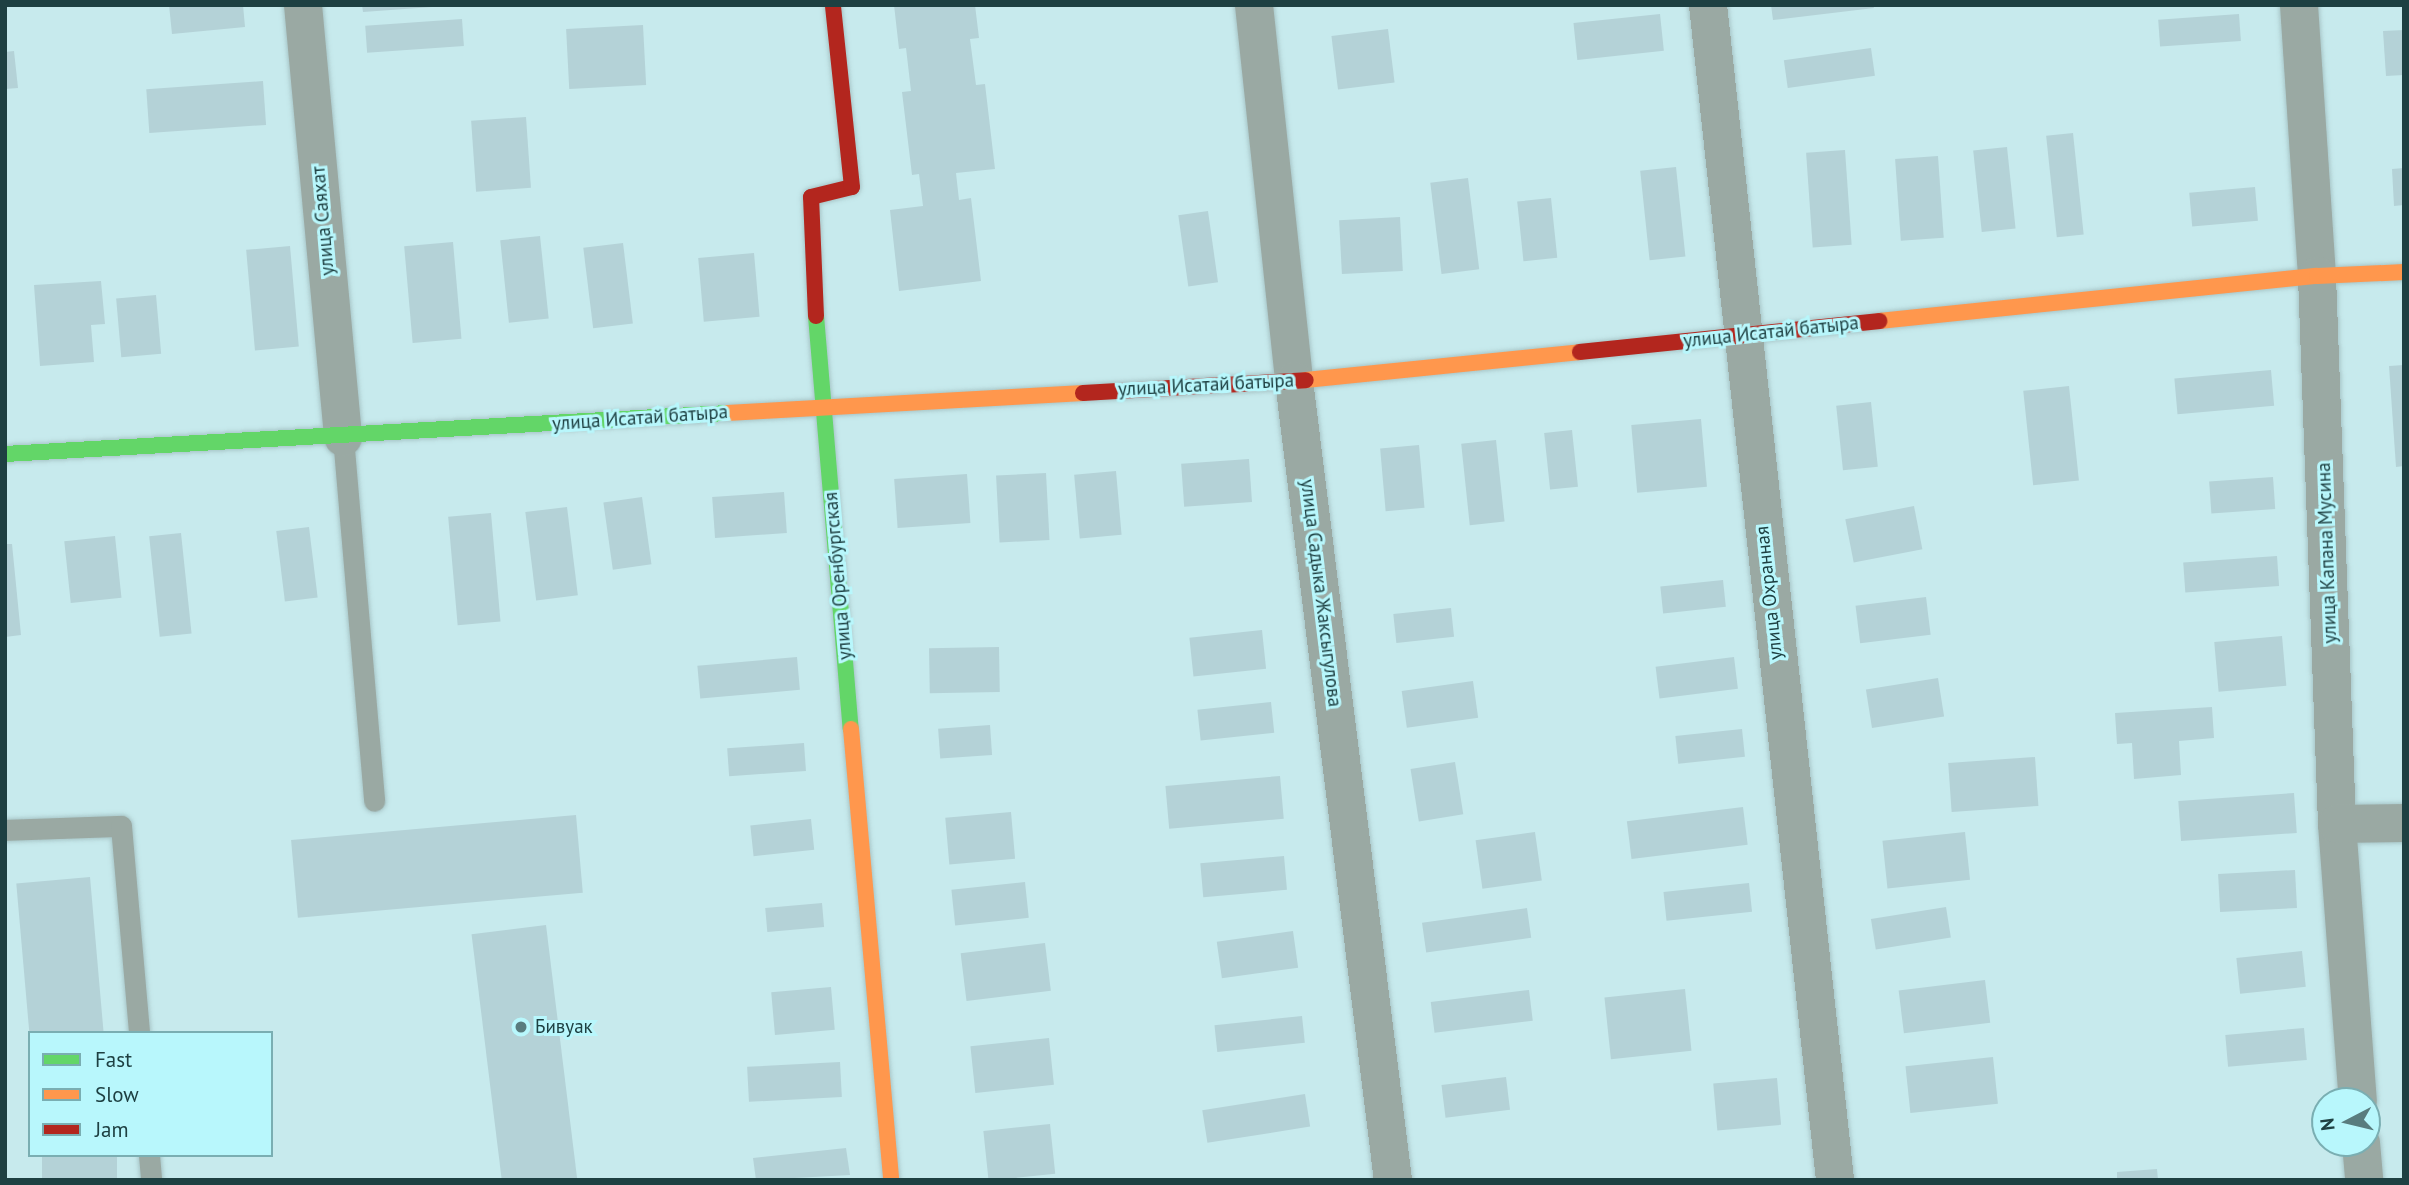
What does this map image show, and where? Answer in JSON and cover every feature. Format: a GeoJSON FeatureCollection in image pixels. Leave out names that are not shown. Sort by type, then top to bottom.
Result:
{"type":"FeatureCollection","features":[{"type":"Feature","properties":{"kind":"street","name":"улица Саяхат"},"geometry":{"type":"LineString","coordinates":[[303,5],[343,437]]}},
{"type":"Feature","properties":{"kind":"street","name":"улица Оренбургская"},"geometry":{"type":"LineString","coordinates":[[832,5],[852,187],[811,197],[823,406],[891,1180]]}},
{"type":"Feature","properties":{"kind":"street","name":"улица Садыка Жаксыгулова"},"geometry":{"type":"LineString","coordinates":[[1254,5],[1294,380],[1393,1180]]}},
{"type":"Feature","properties":{"kind":"street","name":"улица Охранная"},"geometry":{"type":"LineString","coordinates":[[1707,5],[1835,1180]]}},
{"type":"Feature","properties":{"kind":"street","name":"улица Капана Мусина"},"geometry":{"type":"LineString","coordinates":[[2299,5],[2318,276],[2337,824],[2357,1087]]}},
{"type":"Feature","properties":{"kind":"street","name":"улица Исатай батыра"},"geometry":{"type":"LineString","coordinates":[[5,454],[343,437],[823,406],[1294,380],[2318,276],[2404,272]]}},
{"type":"Feature","properties":{"kind":"street"},"geometry":{"type":"LineString","coordinates":[[2337,824],[2404,823]]}},
{"type":"Feature","properties":{"kind":"street"},"geometry":{"type":"LineString","coordinates":[[2362,1157],[2364,1180]]}},
{"type":"Feature","properties":{"kind":"lane"},"geometry":{"type":"LineString","coordinates":[[343,437],[374,801]]}},
{"type":"Feature","properties":{"kind":"lane"},"geometry":{"type":"LineString","coordinates":[[5,830],[121,826],[139,1031]]}},
{"type":"Feature","properties":{"kind":"lane"},"geometry":{"type":"LineString","coordinates":[[149,1157],[151,1180]]}},
{"type":"Feature","properties":{"kind":"building"},"geometry":{"type":"Polygon","coordinates":[[[169,5],[243,5],[245,27],[172,34],[169,5]]]}},
{"type":"Feature","properties":{"kind":"building"},"geometry":{"type":"Polygon","coordinates":[[[362,5],[432,5],[432,7],[363,12],[362,5]]]}},
{"type":"Feature","properties":{"kind":"building"},"geometry":{"type":"Polygon","coordinates":[[[894,5],[975,5],[979,38],[970,39],[976,85],[985,84],[995,169],[956,173],[959,200],[971,198],[981,281],[899,291],[890,210],[923,206],[919,174],[912,175],[902,92],[911,91],[906,48],[899,49],[894,5]]]}},
{"type":"Feature","properties":{"kind":"building"},"geometry":{"type":"Polygon","coordinates":[[[1771,5],[1873,5],[1874,8],[1773,20],[1771,5]]]}},
{"type":"Feature","properties":{"kind":"building"},"geometry":{"type":"Polygon","coordinates":[[[1660,14],[1664,51],[1577,60],[1573,23],[1660,14]]]}},
{"type":"Feature","properties":{"kind":"building"},"geometry":{"type":"Polygon","coordinates":[[[2239,14],[2241,41],[2160,47],[2158,20],[2239,14]]]}},
{"type":"Feature","properties":{"kind":"building"},"geometry":{"type":"Polygon","coordinates":[[[462,19],[464,46],[367,53],[365,26],[462,19]]]}},
{"type":"Feature","properties":{"kind":"building"},"geometry":{"type":"Polygon","coordinates":[[[643,25],[646,85],[569,89],[566,29],[643,25]]]}},
{"type":"Feature","properties":{"kind":"building"},"geometry":{"type":"Polygon","coordinates":[[[1388,29],[1395,83],[1338,90],[1331,36],[1388,29]]]}},
{"type":"Feature","properties":{"kind":"building"},"geometry":{"type":"Polygon","coordinates":[[[2404,30],[2404,75],[2386,76],[2383,31],[2404,30]]]}},
{"type":"Feature","properties":{"kind":"building"},"geometry":{"type":"Polygon","coordinates":[[[1871,48],[1875,76],[1788,88],[1784,60],[1871,48]]]}},
{"type":"Feature","properties":{"kind":"building"},"geometry":{"type":"Polygon","coordinates":[[[14,51],[18,88],[5,89],[5,52],[14,51]]]}},
{"type":"Feature","properties":{"kind":"building"},"geometry":{"type":"Polygon","coordinates":[[[263,81],[266,125],[149,133],[146,89],[263,81]]]}},
{"type":"Feature","properties":{"kind":"building"},"geometry":{"type":"Polygon","coordinates":[[[526,117],[531,188],[476,192],[471,121],[526,117]]]}},
{"type":"Feature","properties":{"kind":"building"},"geometry":{"type":"Polygon","coordinates":[[[2073,133],[2084,234],[2057,237],[2046,136],[2073,133]]]}},
{"type":"Feature","properties":{"kind":"building"},"geometry":{"type":"Polygon","coordinates":[[[2007,147],[2016,229],[1982,232],[1973,151],[2007,147]]]}},
{"type":"Feature","properties":{"kind":"building"},"geometry":{"type":"Polygon","coordinates":[[[1845,150],[1852,245],[1813,247],[1806,153],[1845,150]]]}},
{"type":"Feature","properties":{"kind":"building"},"geometry":{"type":"Polygon","coordinates":[[[1938,156],[1944,238],[1901,241],[1895,159],[1938,156]]]}},
{"type":"Feature","properties":{"kind":"building"},"geometry":{"type":"Polygon","coordinates":[[[1676,167],[1685,257],[1650,260],[1640,171],[1676,167]]]}},
{"type":"Feature","properties":{"kind":"building"},"geometry":{"type":"Polygon","coordinates":[[[2404,168],[2404,205],[2394,206],[2392,169],[2404,168]]]}},
{"type":"Feature","properties":{"kind":"building"},"geometry":{"type":"Polygon","coordinates":[[[1468,178],[1479,269],[1441,274],[1430,183],[1468,178]]]}},
{"type":"Feature","properties":{"kind":"building"},"geometry":{"type":"Polygon","coordinates":[[[2255,187],[2258,221],[2192,227],[2189,193],[2255,187]]]}},
{"type":"Feature","properties":{"kind":"building"},"geometry":{"type":"Polygon","coordinates":[[[1551,198],[1557,258],[1523,261],[1517,202],[1551,198]]]}},
{"type":"Feature","properties":{"kind":"building"},"geometry":{"type":"Polygon","coordinates":[[[1208,211],[1218,282],[1188,286],[1178,215],[1208,211]]]}},
{"type":"Feature","properties":{"kind":"building"},"geometry":{"type":"Polygon","coordinates":[[[1400,217],[1403,271],[1342,274],[1339,220],[1400,217]]]}},
{"type":"Feature","properties":{"kind":"building"},"geometry":{"type":"Polygon","coordinates":[[[540,236],[549,319],[509,323],[500,240],[540,236]]]}},
{"type":"Feature","properties":{"kind":"building"},"geometry":{"type":"Polygon","coordinates":[[[453,242],[461,339],[413,343],[404,246],[453,242]]]}},
{"type":"Feature","properties":{"kind":"building"},"geometry":{"type":"Polygon","coordinates":[[[623,243],[633,323],[593,328],[583,248],[623,243]]]}},
{"type":"Feature","properties":{"kind":"building"},"geometry":{"type":"Polygon","coordinates":[[[290,246],[299,347],[255,350],[246,250],[290,246]]]}},
{"type":"Feature","properties":{"kind":"building"},"geometry":{"type":"Polygon","coordinates":[[[754,253],[760,317],[704,322],[698,258],[754,253]]]}},
{"type":"Feature","properties":{"kind":"building"},"geometry":{"type":"Polygon","coordinates":[[[101,281],[105,324],[91,325],[94,362],[40,366],[34,285],[101,281]]]}},
{"type":"Feature","properties":{"kind":"building"},"geometry":{"type":"Polygon","coordinates":[[[156,295],[161,354],[121,357],[116,298],[156,295]]]}},
{"type":"Feature","properties":{"kind":"building"},"geometry":{"type":"Polygon","coordinates":[[[2404,365],[2404,466],[2396,467],[2389,366],[2404,365]]]}},
{"type":"Feature","properties":{"kind":"building"},"geometry":{"type":"Polygon","coordinates":[[[2271,370],[2274,406],[2178,414],[2174,378],[2271,370]]]}},
{"type":"Feature","properties":{"kind":"building"},"geometry":{"type":"Polygon","coordinates":[[[2069,386],[2079,480],[2033,485],[2023,391],[2069,386]]]}},
{"type":"Feature","properties":{"kind":"building"},"geometry":{"type":"Polygon","coordinates":[[[1871,402],[1878,467],[1843,470],[1836,406],[1871,402]]]}},
{"type":"Feature","properties":{"kind":"building"},"geometry":{"type":"Polygon","coordinates":[[[1701,419],[1707,487],[1637,493],[1631,425],[1701,419]]]}},
{"type":"Feature","properties":{"kind":"building"},"geometry":{"type":"Polygon","coordinates":[[[1572,430],[1578,487],[1550,490],[1544,433],[1572,430]]]}},
{"type":"Feature","properties":{"kind":"building"},"geometry":{"type":"Polygon","coordinates":[[[1496,440],[1505,522],[1470,525],[1461,444],[1496,440]]]}},
{"type":"Feature","properties":{"kind":"building"},"geometry":{"type":"Polygon","coordinates":[[[1419,445],[1424,508],[1386,511],[1380,448],[1419,445]]]}},
{"type":"Feature","properties":{"kind":"building"},"geometry":{"type":"Polygon","coordinates":[[[1249,459],[1252,502],[1184,507],[1181,464],[1249,459]]]}},
{"type":"Feature","properties":{"kind":"building"},"geometry":{"type":"Polygon","coordinates":[[[1116,471],[1122,535],[1080,538],[1074,475],[1116,471]]]}},
{"type":"Feature","properties":{"kind":"building"},"geometry":{"type":"Polygon","coordinates":[[[1046,473],[1050,540],[1000,543],[996,476],[1046,473]]]}},
{"type":"Feature","properties":{"kind":"building"},"geometry":{"type":"Polygon","coordinates":[[[967,474],[970,523],[898,528],[894,479],[967,474]]]}},
{"type":"Feature","properties":{"kind":"building"},"geometry":{"type":"Polygon","coordinates":[[[2273,477],[2275,509],[2211,513],[2209,481],[2273,477]]]}},
{"type":"Feature","properties":{"kind":"building"},"geometry":{"type":"Polygon","coordinates":[[[784,492],[787,533],[715,538],[712,497],[784,492]]]}},
{"type":"Feature","properties":{"kind":"building"},"geometry":{"type":"Polygon","coordinates":[[[642,497],[651,564],[613,570],[603,502],[642,497]]]}},
{"type":"Feature","properties":{"kind":"building"},"geometry":{"type":"Polygon","coordinates":[[[1914,506],[1922,549],[1854,563],[1845,519],[1914,506]]]}},
{"type":"Feature","properties":{"kind":"building"},"geometry":{"type":"Polygon","coordinates":[[[567,507],[578,595],[536,600],[525,512],[567,507]]]}},
{"type":"Feature","properties":{"kind":"building"},"geometry":{"type":"Polygon","coordinates":[[[491,513],[500,622],[458,625],[448,517],[491,513]]]}},
{"type":"Feature","properties":{"kind":"building"},"geometry":{"type":"Polygon","coordinates":[[[309,527],[318,597],[285,601],[276,531],[309,527]]]}},
{"type":"Feature","properties":{"kind":"building"},"geometry":{"type":"Polygon","coordinates":[[[181,533],[192,633],[160,637],[149,536],[181,533]]]}},
{"type":"Feature","properties":{"kind":"building"},"geometry":{"type":"Polygon","coordinates":[[[115,536],[121,598],[71,603],[64,541],[115,536]]]}},
{"type":"Feature","properties":{"kind":"building"},"geometry":{"type":"Polygon","coordinates":[[[5,544],[12,544],[21,635],[5,637],[5,544]]]}},
{"type":"Feature","properties":{"kind":"building"},"geometry":{"type":"Polygon","coordinates":[[[2277,556],[2279,586],[2185,592],[2183,563],[2277,556]]]}},
{"type":"Feature","properties":{"kind":"building"},"geometry":{"type":"Polygon","coordinates":[[[1723,580],[1726,607],[1663,613],[1660,587],[1723,580]]]}},
{"type":"Feature","properties":{"kind":"building"},"geometry":{"type":"Polygon","coordinates":[[[1926,597],[1931,635],[1860,643],[1856,606],[1926,597]]]}},
{"type":"Feature","properties":{"kind":"building"},"geometry":{"type":"Polygon","coordinates":[[[1451,608],[1454,637],[1396,643],[1393,614],[1451,608]]]}},
{"type":"Feature","properties":{"kind":"building"},"geometry":{"type":"Polygon","coordinates":[[[1262,630],[1266,669],[1193,676],[1189,638],[1262,630]]]}},
{"type":"Feature","properties":{"kind":"building"},"geometry":{"type":"Polygon","coordinates":[[[2282,636],[2286,686],[2219,692],[2214,642],[2282,636]]]}},
{"type":"Feature","properties":{"kind":"building"},"geometry":{"type":"Polygon","coordinates":[[[999,647],[1000,692],[930,693],[929,648],[999,647]]]}},
{"type":"Feature","properties":{"kind":"building"},"geometry":{"type":"Polygon","coordinates":[[[797,657],[800,690],[700,699],[697,666],[797,657]]]}},
{"type":"Feature","properties":{"kind":"building"},"geometry":{"type":"Polygon","coordinates":[[[1734,657],[1738,689],[1659,698],[1656,667],[1734,657]]]}},
{"type":"Feature","properties":{"kind":"building"},"geometry":{"type":"Polygon","coordinates":[[[1938,678],[1944,717],[1872,728],[1866,689],[1938,678]]]}},
{"type":"Feature","properties":{"kind":"building"},"geometry":{"type":"Polygon","coordinates":[[[1473,681],[1478,718],[1407,728],[1402,691],[1473,681]]]}},
{"type":"Feature","properties":{"kind":"building"},"geometry":{"type":"Polygon","coordinates":[[[1271,702],[1274,733],[1201,741],[1197,710],[1271,702]]]}},
{"type":"Feature","properties":{"kind":"building"},"geometry":{"type":"Polygon","coordinates":[[[2212,707],[2214,738],[2179,741],[2181,775],[2134,779],[2132,743],[2117,744],[2115,713],[2212,707]]]}},
{"type":"Feature","properties":{"kind":"building"},"geometry":{"type":"Polygon","coordinates":[[[990,725],[992,755],[940,759],[938,729],[990,725]]]}},
{"type":"Feature","properties":{"kind":"building"},"geometry":{"type":"Polygon","coordinates":[[[1742,729],[1745,757],[1678,764],[1675,736],[1742,729]]]}},
{"type":"Feature","properties":{"kind":"building"},"geometry":{"type":"Polygon","coordinates":[[[804,743],[806,771],[729,776],[727,748],[804,743]]]}},
{"type":"Feature","properties":{"kind":"building"},"geometry":{"type":"Polygon","coordinates":[[[2035,757],[2038,806],[1952,812],[1948,763],[2035,757]]]}},
{"type":"Feature","properties":{"kind":"building"},"geometry":{"type":"Polygon","coordinates":[[[1455,762],[1463,814],[1419,821],[1411,769],[1455,762]]]}},
{"type":"Feature","properties":{"kind":"building"},"geometry":{"type":"Polygon","coordinates":[[[1280,776],[1284,819],[1169,829],[1165,786],[1280,776]]]}},
{"type":"Feature","properties":{"kind":"building"},"geometry":{"type":"Polygon","coordinates":[[[2294,793],[2297,833],[2181,841],[2178,801],[2294,793]]]}},
{"type":"Feature","properties":{"kind":"building"},"geometry":{"type":"Polygon","coordinates":[[[1743,807],[1748,845],[1632,859],[1627,821],[1743,807]]]}},
{"type":"Feature","properties":{"kind":"building"},"geometry":{"type":"Polygon","coordinates":[[[1011,812],[1015,859],[949,865],[945,818],[1011,812]]]}},
{"type":"Feature","properties":{"kind":"building"},"geometry":{"type":"Polygon","coordinates":[[[576,815],[583,893],[298,918],[291,840],[576,815]]]}},
{"type":"Feature","properties":{"kind":"building"},"geometry":{"type":"Polygon","coordinates":[[[811,819],[814,850],[754,856],[750,825],[811,819]]]}},
{"type":"Feature","properties":{"kind":"building"},"geometry":{"type":"Polygon","coordinates":[[[1535,832],[1542,881],[1482,889],[1476,840],[1535,832]]]}},
{"type":"Feature","properties":{"kind":"building"},"geometry":{"type":"Polygon","coordinates":[[[1965,832],[1970,880],[1887,888],[1882,841],[1965,832]]]}},
{"type":"Feature","properties":{"kind":"building"},"geometry":{"type":"Polygon","coordinates":[[[1284,856],[1287,890],[1203,897],[1200,863],[1284,856]]]}},
{"type":"Feature","properties":{"kind":"building"},"geometry":{"type":"Polygon","coordinates":[[[2295,870],[2297,908],[2220,912],[2218,874],[2295,870]]]}},
{"type":"Feature","properties":{"kind":"building"},"geometry":{"type":"Polygon","coordinates":[[[90,877],[103,1031],[29,1031],[16,883],[90,877]]]}},
{"type":"Feature","properties":{"kind":"building"},"geometry":{"type":"Polygon","coordinates":[[[1025,882],[1029,918],[955,926],[951,890],[1025,882]]]}},
{"type":"Feature","properties":{"kind":"building"},"geometry":{"type":"Polygon","coordinates":[[[1749,883],[1752,912],[1667,921],[1663,892],[1749,883]]]}},
{"type":"Feature","properties":{"kind":"building"},"geometry":{"type":"Polygon","coordinates":[[[822,903],[824,927],[767,932],[765,908],[822,903]]]}},
{"type":"Feature","properties":{"kind":"building"},"geometry":{"type":"Polygon","coordinates":[[[1946,907],[1951,938],[1876,950],[1871,919],[1946,907]]]}},
{"type":"Feature","properties":{"kind":"building"},"geometry":{"type":"Polygon","coordinates":[[[1527,908],[1531,938],[1426,952],[1422,923],[1527,908]]]}},
{"type":"Feature","properties":{"kind":"building"},"geometry":{"type":"Polygon","coordinates":[[[546,925],[577,1180],[502,1180],[472,934],[546,925]]]}},
{"type":"Feature","properties":{"kind":"building"},"geometry":{"type":"Polygon","coordinates":[[[1293,931],[1298,968],[1222,978],[1217,942],[1293,931]]]}},
{"type":"Feature","properties":{"kind":"building"},"geometry":{"type":"Polygon","coordinates":[[[1045,943],[1051,991],[966,1001],[961,953],[1045,943]]]}},
{"type":"Feature","properties":{"kind":"building"},"geometry":{"type":"Polygon","coordinates":[[[2302,951],[2306,987],[2240,994],[2236,958],[2302,951]]]}},
{"type":"Feature","properties":{"kind":"building"},"geometry":{"type":"Polygon","coordinates":[[[1985,980],[1990,1023],[1904,1033],[1899,991],[1985,980]]]}},
{"type":"Feature","properties":{"kind":"building"},"geometry":{"type":"Polygon","coordinates":[[[831,987],[835,1030],[775,1035],[771,992],[831,987]]]}},
{"type":"Feature","properties":{"kind":"building"},"geometry":{"type":"Polygon","coordinates":[[[1685,989],[1691,1051],[1611,1059],[1604,997],[1685,989]]]}},
{"type":"Feature","properties":{"kind":"building"},"geometry":{"type":"Polygon","coordinates":[[[1529,990],[1533,1021],[1435,1033],[1431,1002],[1529,990]]]}},
{"type":"Feature","properties":{"kind":"building"},"geometry":{"type":"Polygon","coordinates":[[[1302,1016],[1305,1043],[1217,1052],[1214,1025],[1302,1016]]]}},
{"type":"Feature","properties":{"kind":"building"},"geometry":{"type":"Polygon","coordinates":[[[2304,1028],[2307,1060],[2228,1067],[2225,1035],[2304,1028]]]}},
{"type":"Feature","properties":{"kind":"building"},"geometry":{"type":"Polygon","coordinates":[[[1049,1038],[1054,1085],[975,1093],[970,1046],[1049,1038]]]}},
{"type":"Feature","properties":{"kind":"building"},"geometry":{"type":"Polygon","coordinates":[[[1993,1057],[1998,1104],[1910,1113],[1905,1066],[1993,1057]]]}},
{"type":"Feature","properties":{"kind":"building"},"geometry":{"type":"Polygon","coordinates":[[[840,1062],[842,1097],[749,1102],[747,1067],[840,1062]]]}},
{"type":"Feature","properties":{"kind":"building"},"geometry":{"type":"Polygon","coordinates":[[[1506,1077],[1510,1110],[1446,1118],[1441,1085],[1506,1077]]]}},
{"type":"Feature","properties":{"kind":"building"},"geometry":{"type":"Polygon","coordinates":[[[1777,1078],[1781,1125],[1717,1130],[1713,1084],[1777,1078]]]}},
{"type":"Feature","properties":{"kind":"building"},"geometry":{"type":"Polygon","coordinates":[[[1305,1094],[1310,1127],[1207,1143],[1202,1110],[1305,1094]]]}},
{"type":"Feature","properties":{"kind":"building"},"geometry":{"type":"Polygon","coordinates":[[[1050,1124],[1055,1174],[989,1180],[983,1131],[1050,1124]]]}},
{"type":"Feature","properties":{"kind":"building"},"geometry":{"type":"Polygon","coordinates":[[[846,1148],[850,1175],[756,1180],[753,1158],[846,1148]]]}},
{"type":"Feature","properties":{"kind":"building"},"geometry":{"type":"Polygon","coordinates":[[[42,1157],[117,1157],[117,1180],[42,1180],[42,1157]]]}},
{"type":"Feature","properties":{"kind":"building"},"geometry":{"type":"Polygon","coordinates":[[[2157,1169],[2158,1180],[2117,1180],[2117,1172],[2157,1169]]]}},
{"type":"Feature","properties":{"kind":"traffic: fast"},"geometry":{"type":"LineString","coordinates":[[816,316],[851,729]]}},
{"type":"Feature","properties":{"kind":"traffic: fast"},"geometry":{"type":"LineString","coordinates":[[5,454],[727,413]]}},
{"type":"Feature","properties":{"kind":"traffic: slow"},"geometry":{"type":"LineString","coordinates":[[1879,321],[2317,276],[2404,272]]}},
{"type":"Feature","properties":{"kind":"traffic: slow"},"geometry":{"type":"LineString","coordinates":[[1306,380],[1580,352]]}},
{"type":"Feature","properties":{"kind":"traffic: slow"},"geometry":{"type":"LineString","coordinates":[[727,413],[1083,393]]}},
{"type":"Feature","properties":{"kind":"traffic: slow"},"geometry":{"type":"LineString","coordinates":[[851,729],[891,1180]]}},
{"type":"Feature","properties":{"kind":"traffic: jam"},"geometry":{"type":"LineString","coordinates":[[816,316],[811,197],[852,187],[833,5]]}},
{"type":"Feature","properties":{"kind":"traffic: jam"},"geometry":{"type":"LineString","coordinates":[[1580,352],[1879,321]]}},
{"type":"Feature","properties":{"kind":"traffic: jam"},"geometry":{"type":"LineString","coordinates":[[1083,393],[1306,380]]}},
{"type":"Feature","properties":{"kind":"place","name":"Бивуак"},"geometry":{"type":"Point","coordinates":[521,1027]}}]}
